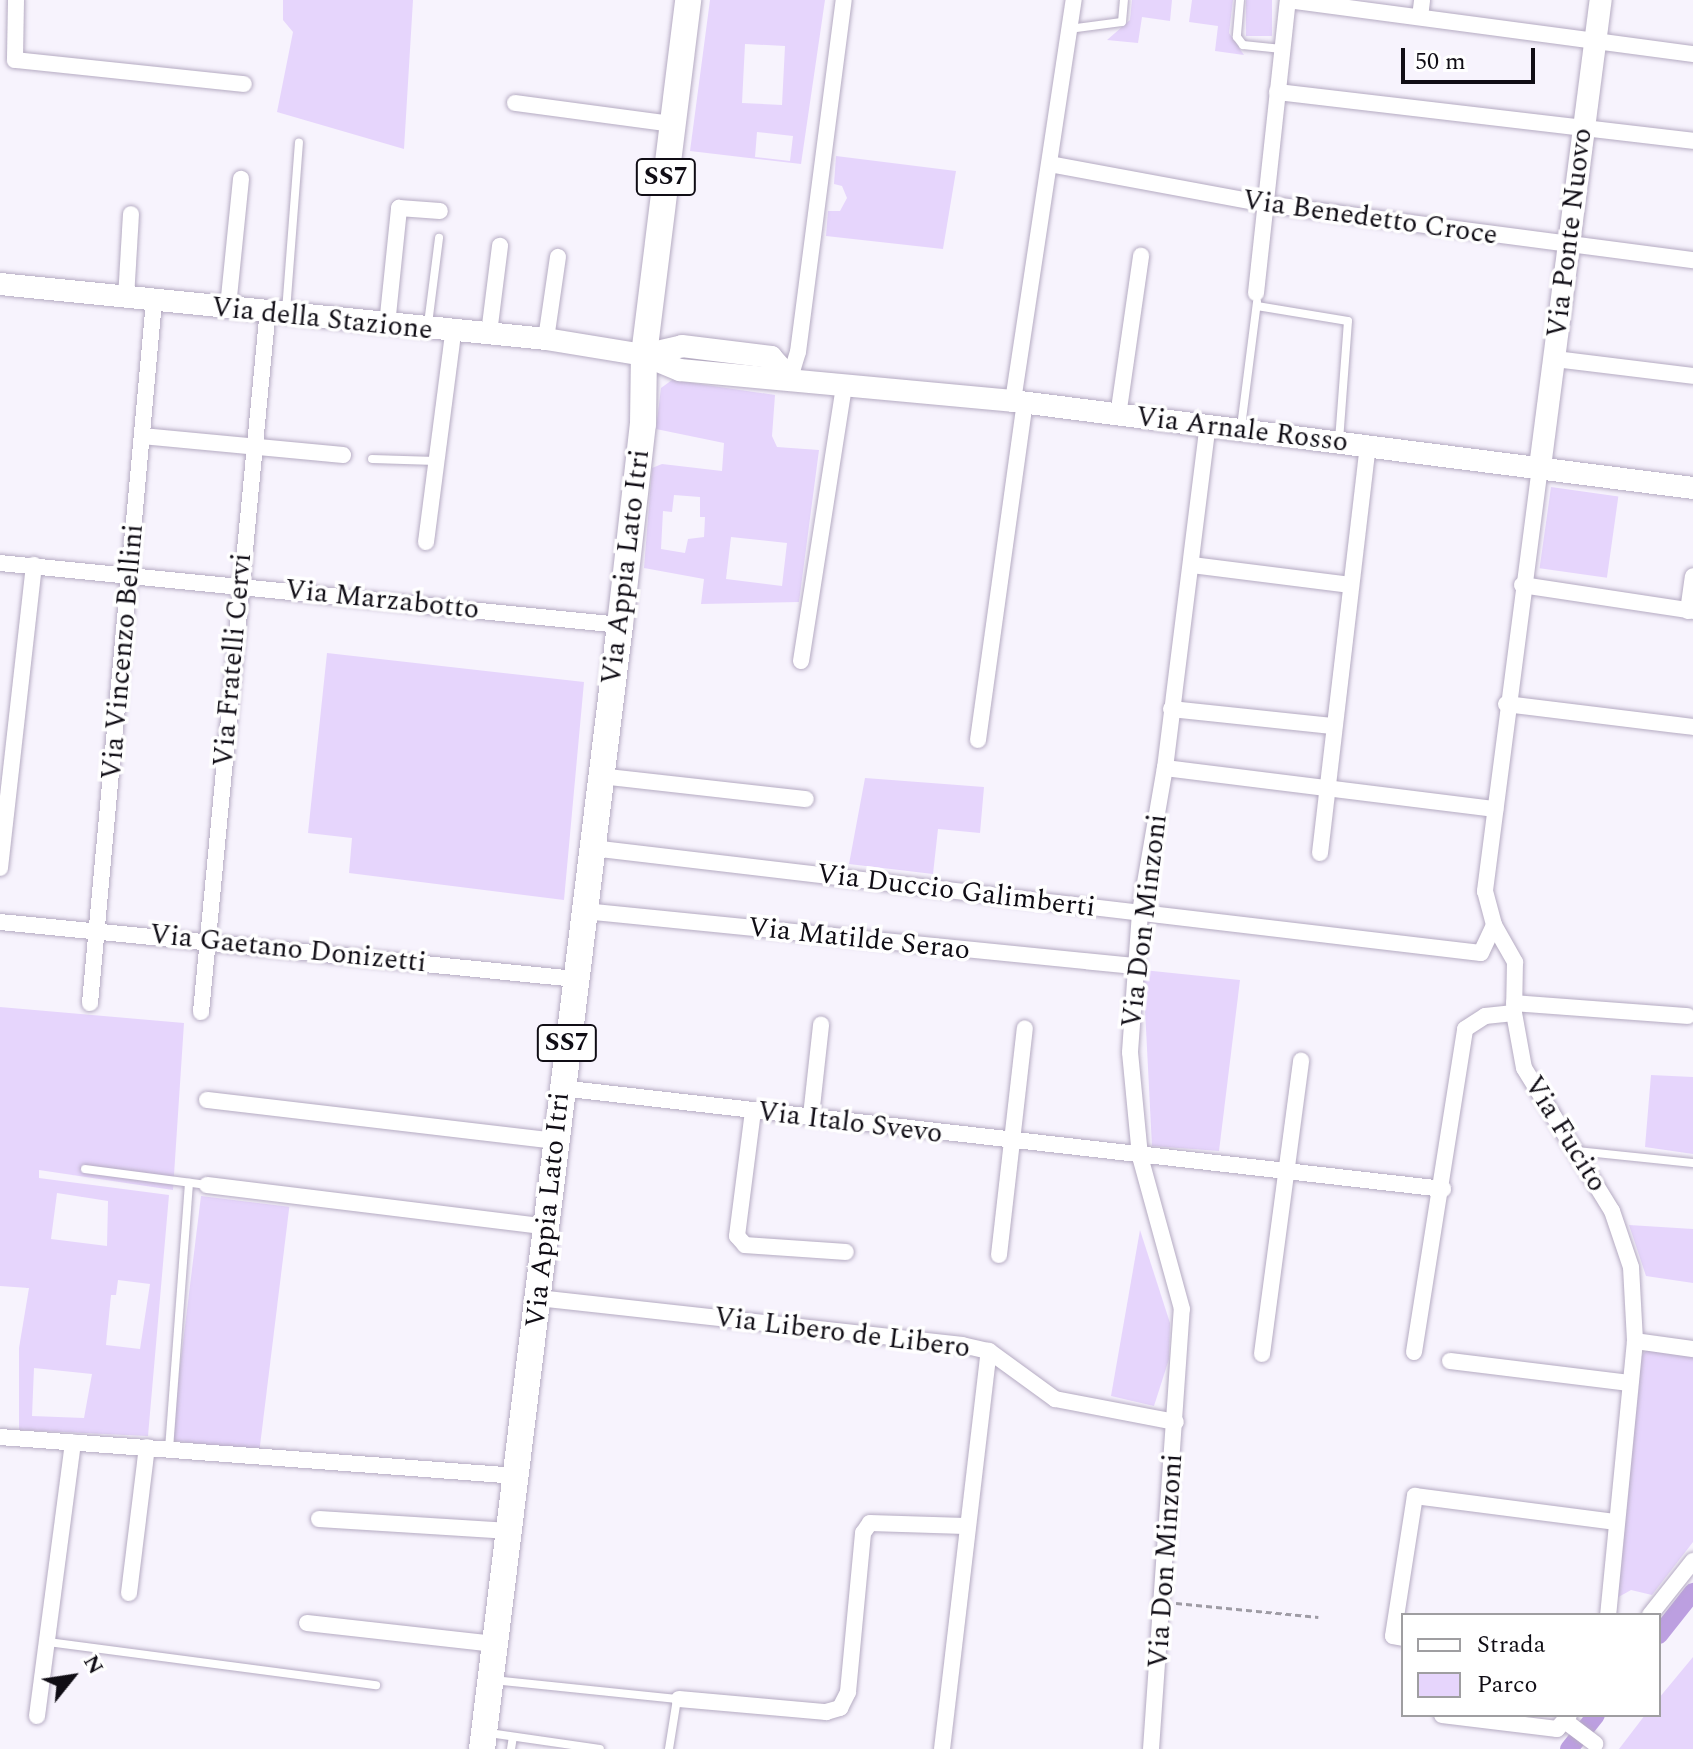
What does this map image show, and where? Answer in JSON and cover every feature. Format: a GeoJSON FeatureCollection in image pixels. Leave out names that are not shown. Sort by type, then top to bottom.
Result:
{"type":"FeatureCollection","features":[{"type":"Feature","properties":{"kind":"main road","name":"SS7"},"geometry":{"type":"LineString","coordinates":[[644,355],[688,0]]}},
{"type":"Feature","properties":{"kind":"main road","name":"Via Appia Lato Itri"},"geometry":{"type":"LineString","coordinates":[[483,1740],[620,625],[643,424],[644,355]]}},
{"type":"Feature","properties":{"kind":"street"},"geometry":{"type":"LineString","coordinates":[[16,0],[15,60],[244,84]]}},
{"type":"Feature","properties":{"kind":"street"},"geometry":{"type":"LineString","coordinates":[[790,378],[798,352],[844,0]]}},
{"type":"Feature","properties":{"kind":"street"},"geometry":{"type":"LineString","coordinates":[[978,740],[1019,402],[1074,0]]}},
{"type":"Feature","properties":{"kind":"street"},"geometry":{"type":"LineString","coordinates":[[1256,300],[1288,0],[1593,44],[1693,54]]}},
{"type":"Feature","properties":{"kind":"street"},"geometry":{"type":"LineString","coordinates":[[1420,17],[1422,0]]}},
{"type":"Feature","properties":{"kind":"street","name":"Via Ponte Nuovo"},"geometry":{"type":"LineString","coordinates":[[1540,467],[1570,246],[1582,126],[1601,0]]}},
{"type":"Feature","properties":{"kind":"street"},"geometry":{"type":"LineString","coordinates":[[1277,92],[1693,141]]}},
{"type":"Feature","properties":{"kind":"street"},"geometry":{"type":"LineString","coordinates":[[515,103],[673,124]]}},
{"type":"Feature","properties":{"kind":"street","name":"Via Benedetto Croce"},"geometry":{"type":"LineString","coordinates":[[1050,164],[1266,204],[1693,260]]}},
{"type":"Feature","properties":{"kind":"street"},"geometry":{"type":"LineString","coordinates":[[228,307],[241,179]]}},
{"type":"Feature","properties":{"kind":"street"},"geometry":{"type":"LineString","coordinates":[[387,325],[399,208],[440,211]]}},
{"type":"Feature","properties":{"kind":"street"},"geometry":{"type":"LineString","coordinates":[[126,298],[131,214]]}},
{"type":"Feature","properties":{"kind":"street"},"geometry":{"type":"LineString","coordinates":[[489,333],[500,246]]}},
{"type":"Feature","properties":{"kind":"street"},"geometry":{"type":"LineString","coordinates":[[1118,416],[1141,256]]}},
{"type":"Feature","properties":{"kind":"street"},"geometry":{"type":"LineString","coordinates":[[546,339],[558,257]]}},
{"type":"Feature","properties":{"kind":"street","name":"Via della Stazione"},"geometry":{"type":"LineString","coordinates":[[0,284],[277,311],[453,333],[546,339],[644,355]]}},
{"type":"Feature","properties":{"kind":"street","name":"Via Vincenzo Bellini"},"geometry":{"type":"LineString","coordinates":[[90,1003],[154,301]]}},
{"type":"Feature","properties":{"kind":"street","name":"Via Fratelli Cervi"},"geometry":{"type":"LineString","coordinates":[[201,1012],[253,450],[277,311]]}},
{"type":"Feature","properties":{"kind":"street"},"geometry":{"type":"LineString","coordinates":[[426,542],[453,333]]}},
{"type":"Feature","properties":{"kind":"street","name":"Via Arnale Rosso"},"geometry":{"type":"LineString","coordinates":[[644,355],[680,370],[1019,402],[1540,467],[1568,476],[1693,488]]}},
{"type":"Feature","properties":{"kind":"street"},"geometry":{"type":"LineString","coordinates":[[1555,359],[1693,376]]}},
{"type":"Feature","properties":{"kind":"street"},"geometry":{"type":"LineString","coordinates":[[801,661],[844,385]]}},
{"type":"Feature","properties":{"kind":"street","name":"Via Don Minzoni"},"geometry":{"type":"LineString","coordinates":[[1151,1749],[1164,1602],[1182,1309],[1140,1156],[1130,1052],[1140,912],[1165,768],[1208,425]]}},
{"type":"Feature","properties":{"kind":"street"},"geometry":{"type":"LineString","coordinates":[[142,436],[253,450],[343,455]]}},
{"type":"Feature","properties":{"kind":"street"},"geometry":{"type":"LineString","coordinates":[[1320,853],[1324,789],[1368,444]]}},
{"type":"Feature","properties":{"kind":"street","name":"Via Fucito"},"geometry":{"type":"LineString","coordinates":[[1540,467],[1506,704],[1485,891],[1494,925],[1515,962],[1514,1008],[1524,1068],[1612,1211],[1631,1267],[1635,1341],[1614,1522],[1608,1613]]}},
{"type":"Feature","properties":{"kind":"street","name":"Via Marzabotto"},"geometry":{"type":"LineString","coordinates":[[0,563],[620,625]]}},
{"type":"Feature","properties":{"kind":"street"},"geometry":{"type":"LineString","coordinates":[[0,868],[34,565]]}},
{"type":"Feature","properties":{"kind":"street"},"geometry":{"type":"LineString","coordinates":[[1192,565],[1351,585]]}},
{"type":"Feature","properties":{"kind":"street"},"geometry":{"type":"LineString","coordinates":[[1522,585],[1691,611],[1693,576]]}},
{"type":"Feature","properties":{"kind":"street"},"geometry":{"type":"LineString","coordinates":[[1506,704],[1693,727]]}},
{"type":"Feature","properties":{"kind":"street"},"geometry":{"type":"LineString","coordinates":[[1171,709],[1332,726]]}},
{"type":"Feature","properties":{"kind":"street"},"geometry":{"type":"LineString","coordinates":[[1165,768],[1495,809]]}},
{"type":"Feature","properties":{"kind":"street"},"geometry":{"type":"LineString","coordinates":[[600,776],[806,799]]}},
{"type":"Feature","properties":{"kind":"street","name":"Via Duccio Galimberti"},"geometry":{"type":"LineString","coordinates":[[592,848],[1481,953],[1494,925]]}},
{"type":"Feature","properties":{"kind":"street","name":"Via Matilde Serao"},"geometry":{"type":"LineString","coordinates":[[584,911],[1134,966]]}},
{"type":"Feature","properties":{"kind":"street","name":"Via Gaetano Donizetti"},"geometry":{"type":"LineString","coordinates":[[0,922],[207,940],[576,979]]}},
{"type":"Feature","properties":{"kind":"street"},"geometry":{"type":"LineString","coordinates":[[1414,1352],[1443,1189],[1465,1029],[1485,1016],[1514,1008],[1688,1016]]}},
{"type":"Feature","properties":{"kind":"street"},"geometry":{"type":"LineString","coordinates":[[811,1116],[821,1025]]}},
{"type":"Feature","properties":{"kind":"street"},"geometry":{"type":"LineString","coordinates":[[999,1255],[1025,1028]]}},
{"type":"Feature","properties":{"kind":"street"},"geometry":{"type":"LineString","coordinates":[[1262,1354],[1301,1061]]}},
{"type":"Feature","properties":{"kind":"street","name":"Via Italo Svevo"},"geometry":{"type":"LineString","coordinates":[[561,1088],[811,1116],[1010,1143],[1288,1169],[1443,1189]]}},
{"type":"Feature","properties":{"kind":"street"},"geometry":{"type":"LineString","coordinates":[[207,1100],[557,1141]]}},
{"type":"Feature","properties":{"kind":"street"},"geometry":{"type":"LineString","coordinates":[[753,1111],[737,1236],[745,1245],[846,1252]]}},
{"type":"Feature","properties":{"kind":"street"},"geometry":{"type":"LineString","coordinates":[[207,1185],[548,1227]]}},
{"type":"Feature","properties":{"kind":"street","name":"Via Libero de Libero"},"geometry":{"type":"LineString","coordinates":[[538,1298],[989,1351],[1055,1399],[1176,1422]]}},
{"type":"Feature","properties":{"kind":"street"},"geometry":{"type":"LineString","coordinates":[[1635,1341],[1693,1349]]}},
{"type":"Feature","properties":{"kind":"street"},"geometry":{"type":"LineString","coordinates":[[942,1749],[965,1526],[989,1351]]}},
{"type":"Feature","properties":{"kind":"street"},"geometry":{"type":"LineString","coordinates":[[1450,1361],[1628,1383]]}},
{"type":"Feature","properties":{"kind":"street"},"geometry":{"type":"LineString","coordinates":[[0,1441],[147,1447],[517,1476]]}},
{"type":"Feature","properties":{"kind":"street"},"geometry":{"type":"LineString","coordinates":[[37,1716],[73,1442]]}},
{"type":"Feature","properties":{"kind":"street"},"geometry":{"type":"LineString","coordinates":[[129,1593],[147,1447]]}},
{"type":"Feature","properties":{"kind":"street"},"geometry":{"type":"LineString","coordinates":[[1401,1638],[1393,1636],[1415,1496],[1614,1522]]}},
{"type":"Feature","properties":{"kind":"street"},"geometry":{"type":"LineString","coordinates":[[319,1519],[510,1531]]}},
{"type":"Feature","properties":{"kind":"street"},"geometry":{"type":"LineString","coordinates":[[678,1699],[826,1712],[840,1708],[848,1692],[863,1533],[870,1523],[965,1526]]}},
{"type":"Feature","properties":{"kind":"street"},"geometry":{"type":"LineString","coordinates":[[1652,1613],[1693,1561]]}},
{"type":"Feature","properties":{"kind":"street"},"geometry":{"type":"LineString","coordinates":[[307,1623],[495,1644]]}},
{"type":"Feature","properties":{"kind":"street"},"geometry":{"type":"LineString","coordinates":[[1477,1717],[1566,1722],[1595,1744]]}},
{"type":"Feature","properties":{"kind":"lane"},"geometry":{"type":"LineString","coordinates":[[1069,29],[1122,22],[1124,0]]}},
{"type":"Feature","properties":{"kind":"lane"},"geometry":{"type":"LineString","coordinates":[[1240,0],[1237,37],[1243,45],[1282,49]]}},
{"type":"Feature","properties":{"kind":"lane"},"geometry":{"type":"LineString","coordinates":[[277,311],[299,142]]}},
{"type":"Feature","properties":{"kind":"lane"},"geometry":{"type":"LineString","coordinates":[[427,329],[439,238]]}},
{"type":"Feature","properties":{"kind":"lane"},"geometry":{"type":"LineString","coordinates":[[1240,428],[1256,300],[1348,321],[1339,442]]}},
{"type":"Feature","properties":{"kind":"lane"},"geometry":{"type":"LineString","coordinates":[[372,459],[436,461]]}},
{"type":"Feature","properties":{"kind":"lane"},"geometry":{"type":"LineString","coordinates":[[1575,1151],[1693,1163]]}},
{"type":"Feature","properties":{"kind":"lane"},"geometry":{"type":"LineString","coordinates":[[85,1169],[207,1185]]}},
{"type":"Feature","properties":{"kind":"lane"},"geometry":{"type":"LineString","coordinates":[[169,1449],[189,1183]]}},
{"type":"Feature","properties":{"kind":"lane"},"geometry":{"type":"LineString","coordinates":[[48,1642],[376,1685]]}},
{"type":"Feature","properties":{"kind":"lane"},"geometry":{"type":"LineString","coordinates":[[490,1680],[678,1699],[669,1749]]}},
{"type":"Feature","properties":{"kind":"lane"},"geometry":{"type":"LineString","coordinates":[[483,1740],[513,1737],[553,1746],[600,1749]]}},
{"type":"Feature","properties":{"kind":"lane"},"geometry":{"type":"LineString","coordinates":[[511,1749],[513,1737]]}},
{"type":"Feature","properties":{"kind":"path"},"geometry":{"type":"LineString","coordinates":[[1164,1602],[1318,1617]]}},
{"type":"Feature","properties":{"kind":"green space"},"geometry":{"type":"Polygon","coordinates":[[[283,0],[413,0],[404,149],[277,112],[293,32],[283,20],[283,0]]]}},
{"type":"Feature","properties":{"kind":"green space"},"geometry":{"type":"Polygon","coordinates":[[[710,0],[825,0],[801,164],[690,151],[710,0]],[[745,44],[742,103],[782,105],[785,46],[745,44]],[[757,132],[755,157],[790,161],[793,136],[757,132]]]}},
{"type":"Feature","properties":{"kind":"green space"},"geometry":{"type":"Polygon","coordinates":[[[1132,0],[1172,0],[1170,21],[1142,17],[1138,43],[1107,40],[1130,20],[1132,0]]]}},
{"type":"Feature","properties":{"kind":"green space"},"geometry":{"type":"Polygon","coordinates":[[[1192,0],[1233,0],[1229,33],[1244,55],[1215,51],[1218,26],[1189,22],[1192,0]]]}},
{"type":"Feature","properties":{"kind":"green space"},"geometry":{"type":"Polygon","coordinates":[[[1246,0],[1272,0],[1272,36],[1246,36],[1246,0]]]}},
{"type":"Feature","properties":{"kind":"green space"},"geometry":{"type":"Polygon","coordinates":[[[836,156],[956,171],[943,249],[826,236],[828,211],[840,211],[847,198],[842,186],[834,184],[836,156]]]}},
{"type":"Feature","properties":{"kind":"green space"},"geometry":{"type":"Polygon","coordinates":[[[672,380],[775,395],[772,436],[777,447],[819,450],[799,602],[701,604],[704,579],[644,568],[652,468],[662,464],[722,471],[724,443],[656,429],[661,388],[672,380]],[[674,495],[672,512],[663,511],[661,549],[685,553],[688,539],[704,537],[705,517],[700,517],[700,497],[674,495]],[[731,537],[726,579],[782,586],[787,543],[731,537]]]}},
{"type":"Feature","properties":{"kind":"green space"},"geometry":{"type":"Polygon","coordinates":[[[1551,487],[1618,496],[1607,578],[1540,568],[1551,487]]]}},
{"type":"Feature","properties":{"kind":"green space"},"geometry":{"type":"Polygon","coordinates":[[[327,653],[584,682],[564,900],[349,873],[352,838],[308,833],[327,653]]]}},
{"type":"Feature","properties":{"kind":"green space"},"geometry":{"type":"Polygon","coordinates":[[[865,778],[984,787],[980,833],[938,829],[933,874],[849,864],[865,778]]]}},
{"type":"Feature","properties":{"kind":"green space"},"geometry":{"type":"Polygon","coordinates":[[[1143,970],[1240,980],[1219,1151],[1152,1146],[1143,970]]]}},
{"type":"Feature","properties":{"kind":"green space"},"geometry":{"type":"Polygon","coordinates":[[[0,1007],[184,1023],[173,1190],[39,1170],[39,1178],[169,1195],[148,1436],[19,1430],[19,1348],[29,1288],[0,1286],[0,1007]],[[57,1193],[51,1239],[107,1246],[108,1201],[57,1193]],[[118,1280],[116,1295],[111,1295],[106,1345],[140,1349],[150,1284],[118,1280]],[[34,1368],[32,1416],[84,1418],[92,1374],[34,1368]]]}},
{"type":"Feature","properties":{"kind":"green space"},"geometry":{"type":"Polygon","coordinates":[[[1651,1075],[1693,1077],[1693,1154],[1645,1147],[1651,1075]]]}},
{"type":"Feature","properties":{"kind":"green space"},"geometry":{"type":"Polygon","coordinates":[[[201,1196],[289,1207],[259,1451],[171,1440],[201,1196]]]}},
{"type":"Feature","properties":{"kind":"green space"},"geometry":{"type":"Polygon","coordinates":[[[1629,1225],[1693,1229],[1693,1283],[1646,1276],[1629,1225]]]}},
{"type":"Feature","properties":{"kind":"green space"},"geometry":{"type":"Polygon","coordinates":[[[1140,1230],[1170,1323],[1169,1359],[1154,1406],[1111,1396],[1140,1230]]]}},
{"type":"Feature","properties":{"kind":"green space"},"geometry":{"type":"Polygon","coordinates":[[[1648,1349],[1693,1356],[1693,1542],[1652,1595],[1631,1590],[1615,1599],[1639,1358],[1648,1349]]]}},
{"type":"Feature","properties":{"kind":"green space"},"geometry":{"type":"Polygon","coordinates":[[[1693,1657],[1693,1749],[1619,1749],[1643,1717],[1661,1717],[1661,1696],[1693,1657]]]}},
{"type":"Feature","properties":{"kind":"waterway"},"geometry":{"type":"LineString","coordinates":[[1661,1632],[1693,1592]]}},
{"type":"Feature","properties":{"kind":"waterway"},"geometry":{"type":"LineString","coordinates":[[1569,1749],[1594,1717]]}}]}
